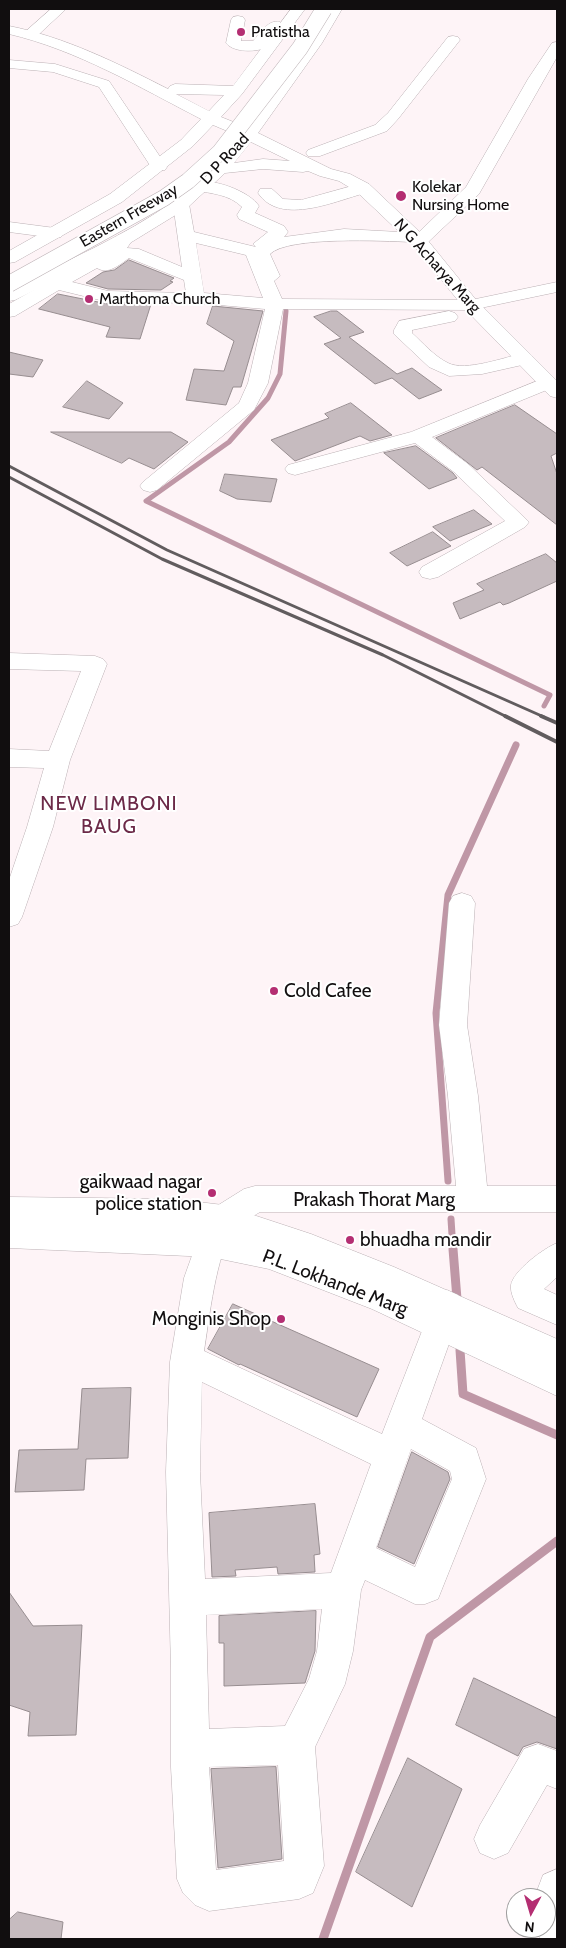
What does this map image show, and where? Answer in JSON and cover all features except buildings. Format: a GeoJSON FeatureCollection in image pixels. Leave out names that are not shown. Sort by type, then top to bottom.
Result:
{"type":"FeatureCollection","features":[{"type":"Feature","properties":{"kind":"main road"},"geometry":{"type":"LineString","coordinates":[[31,34],[59,9]]}},
{"type":"Feature","properties":{"kind":"main road"},"geometry":{"type":"LineString","coordinates":[[238,20],[235,45],[253,47],[271,34],[298,9]]}},
{"type":"Feature","properties":{"kind":"main road","name":"Eastern Freeway"},"geometry":{"type":"LineString","coordinates":[[9,272],[152,194],[206,152],[242,100],[285,45],[308,9]]}},
{"type":"Feature","properties":{"kind":"main road","name":"Eastern Freeway"},"geometry":{"type":"LineString","coordinates":[[9,284],[164,198],[188,181],[220,152],[300,48],[324,9]]}},
{"type":"Feature","properties":{"kind":"main road","name":"D P Road"},"geometry":{"type":"LineString","coordinates":[[9,296],[124,238],[181,204],[220,168],[253,129],[315,43],[335,9]]}},
{"type":"Feature","properties":{"kind":"main road"},"geometry":{"type":"LineString","coordinates":[[9,30],[31,34],[67,47],[117,69],[130,77],[170,91],[253,129],[315,161]]}},
{"type":"Feature","properties":{"kind":"main road"},"geometry":{"type":"LineString","coordinates":[[9,258],[116,198],[159,167],[188,142],[237,91],[271,34]]}},
{"type":"Feature","properties":{"kind":"main road"},"geometry":{"type":"LineString","coordinates":[[220,168],[315,161],[381,128],[393,116],[453,40]]}},
{"type":"Feature","properties":{"kind":"main road"},"geometry":{"type":"LineString","coordinates":[[150,486],[247,406],[258,383],[280,304],[261,253],[266,246],[280,241],[344,234],[417,239],[473,190],[536,79],[557,46]]}},
{"type":"Feature","properties":{"kind":"main road"},"geometry":{"type":"LineString","coordinates":[[9,64],[56,68],[104,84],[159,167]]}},
{"type":"Feature","properties":{"kind":"main road"},"geometry":{"type":"LineString","coordinates":[[170,91],[237,91]]}},
{"type":"Feature","properties":{"kind":"main road"},"geometry":{"type":"LineString","coordinates":[[170,91],[188,115],[191,126],[188,142]]}},
{"type":"Feature","properties":{"kind":"main road","name":"N G Acharya Marg"},"geometry":{"type":"LineString","coordinates":[[315,161],[326,173],[344,177],[364,188],[417,239],[474,308],[552,388]]}},
{"type":"Feature","properties":{"kind":"main road"},"geometry":{"type":"LineString","coordinates":[[201,186],[237,194],[251,206],[245,215],[278,230],[279,232],[253,252]]}},
{"type":"Feature","properties":{"kind":"main road"},"geometry":{"type":"LineString","coordinates":[[304,186],[322,200]]}},
{"type":"Feature","properties":{"kind":"main road"},"geometry":{"type":"LineString","coordinates":[[266,193],[279,204],[301,206],[364,188]]}},
{"type":"Feature","properties":{"kind":"main road"},"geometry":{"type":"LineString","coordinates":[[181,204],[196,298]]}},
{"type":"Feature","properties":{"kind":"main road"},"geometry":{"type":"LineString","coordinates":[[301,206],[303,209],[326,218],[362,222]]}},
{"type":"Feature","properties":{"kind":"main road"},"geometry":{"type":"LineString","coordinates":[[9,227],[55,233]]}},
{"type":"Feature","properties":{"kind":"main road"},"geometry":{"type":"LineString","coordinates":[[185,235],[253,252],[280,304]]}},
{"type":"Feature","properties":{"kind":"main road"},"geometry":{"type":"LineString","coordinates":[[9,312],[117,250],[124,238]]}},
{"type":"Feature","properties":{"kind":"main road"},"geometry":{"type":"LineString","coordinates":[[84,278],[125,253],[133,253],[192,277]]}},
{"type":"Feature","properties":{"kind":"main road"},"geometry":{"type":"LineString","coordinates":[[57,283],[94,294],[144,298],[196,298],[280,304],[331,301],[474,308]]}},
{"type":"Feature","properties":{"kind":"main road"},"geometry":{"type":"LineString","coordinates":[[524,359],[465,371],[451,371],[442,367],[403,334],[403,330],[406,325],[557,287]]}},
{"type":"Feature","properties":{"kind":"main road"},"geometry":{"type":"LineString","coordinates":[[295,469],[418,436],[552,388]]}},
{"type":"Feature","properties":{"kind":"main road"},"geometry":{"type":"LineString","coordinates":[[418,436],[461,468],[518,522],[430,572]]}},
{"type":"Feature","properties":{"kind":"main road"},"geometry":{"type":"LineString","coordinates":[[9,661],[95,664],[58,760],[40,827],[9,917]]}},
{"type":"Feature","properties":{"kind":"main road"},"geometry":{"type":"LineString","coordinates":[[9,758],[58,760]]}},
{"type":"Feature","properties":{"kind":"main road"},"geometry":{"type":"LineString","coordinates":[[462,903],[453,1025],[463,1096],[472,1200]]}},
{"type":"Feature","properties":{"kind":"main road","name":"Prakash Thorat Marg"},"geometry":{"type":"LineString","coordinates":[[217,1231],[254,1199],[472,1200],[557,1198]]}},
{"type":"Feature","properties":{"kind":"main road","name":"P.L. Lokhande Marg"},"geometry":{"type":"LineString","coordinates":[[9,1211],[174,1214],[270,1255],[383,1299],[443,1314],[557,1355]]}},
{"type":"Feature","properties":{"kind":"main road"},"geometry":{"type":"LineString","coordinates":[[217,1231],[200,1278],[186,1362],[183,1472],[190,1668],[190,1749],[197,1879],[209,1891],[299,1879],[304,1866],[296,1745],[326,1684],[335,1651],[343,1590],[443,1314]]}},
{"type":"Feature","properties":{"kind":"main road","name":"P.L. Lokhande Marg"},"geometry":{"type":"LineString","coordinates":[[9,1234],[217,1231]]}},
{"type":"Feature","properties":{"kind":"main road"},"geometry":{"type":"LineString","coordinates":[[557,1257],[527,1285],[529,1298],[557,1310]]}},
{"type":"Feature","properties":{"kind":"main road","name":"P.L. Lokhande Marg"},"geometry":{"type":"LineString","coordinates":[[443,1314],[557,1380]]}},
{"type":"Feature","properties":{"kind":"main road"},"geometry":{"type":"LineString","coordinates":[[186,1362],[201,1365],[397,1441],[464,1460],[469,1479],[425,1586],[415,1586],[356,1556]]}},
{"type":"Feature","properties":{"kind":"main road"},"geometry":{"type":"LineString","coordinates":[[188,1598],[343,1590]]}},
{"type":"Feature","properties":{"kind":"main road"},"geometry":{"type":"LineString","coordinates":[[190,1749],[296,1745]]}},
{"type":"Feature","properties":{"kind":"main road"},"geometry":{"type":"LineString","coordinates":[[494,1839],[538,1763],[557,1770]]}},
{"type":"Feature","properties":{"kind":"main road"},"geometry":{"type":"LineString","coordinates":[[557,1889],[555,1896],[557,1931]]}},
{"type":"Feature","properties":{"kind":"waterway"},"geometry":{"type":"LineString","coordinates":[[286,311],[280,374],[268,398],[229,442],[146,501],[550,695],[544,706]]}},
{"type":"Feature","properties":{"kind":"waterway"},"geometry":{"type":"LineString","coordinates":[[448,1181],[436,1013],[448,895],[516,745]]}},
{"type":"Feature","properties":{"kind":"waterway"},"geometry":{"type":"LineString","coordinates":[[451,1219],[453,1250]]}},
{"type":"Feature","properties":{"kind":"waterway"},"geometry":{"type":"LineString","coordinates":[[453,1249],[457,1299]]}},
{"type":"Feature","properties":{"kind":"waterway"},"geometry":{"type":"LineString","coordinates":[[460,1350],[463,1394],[557,1435]]}},
{"type":"Feature","properties":{"kind":"waterway"},"geometry":{"type":"LineString","coordinates":[[323,1939],[430,1637],[557,1541]]}},
{"type":"Feature","properties":{"kind":"railway"},"geometry":{"type":"LineString","coordinates":[[9,466],[167,550],[544,717]]}},
{"type":"Feature","properties":{"kind":"railway"},"geometry":{"type":"LineString","coordinates":[[9,477],[162,559],[383,655],[557,742]]}},
{"type":"Feature","properties":{"kind":"railway"},"geometry":{"type":"LineString","coordinates":[[541,716],[557,723]]}},
{"type":"Feature","properties":{"kind":"place","name":"Pratistha"},"geometry":{"type":"Point","coordinates":[241,32]}},
{"type":"Feature","properties":{"kind":"place","name":"Kolekar Nursing Home"},"geometry":{"type":"Point","coordinates":[401,196]}},
{"type":"Feature","properties":{"kind":"place","name":"Marthoma Church"},"geometry":{"type":"Point","coordinates":[89,299]}},
{"type":"Feature","properties":{"kind":"place","name":"Cold Cafee"},"geometry":{"type":"Point","coordinates":[274,991]}},
{"type":"Feature","properties":{"kind":"place","name":"gaikwaad nagar police station"},"geometry":{"type":"Point","coordinates":[212,1193]}},
{"type":"Feature","properties":{"kind":"place","name":"bhuadha mandir"},"geometry":{"type":"Point","coordinates":[350,1240]}},
{"type":"Feature","properties":{"kind":"place","name":"Monginis Shop"},"geometry":{"type":"Point","coordinates":[281,1319]}},
{"type":"Feature","properties":{"kind":"district","name":"NEW LIMBONI BAUG"},"geometry":{"type":"Point","coordinates":[109,816]}}]}
